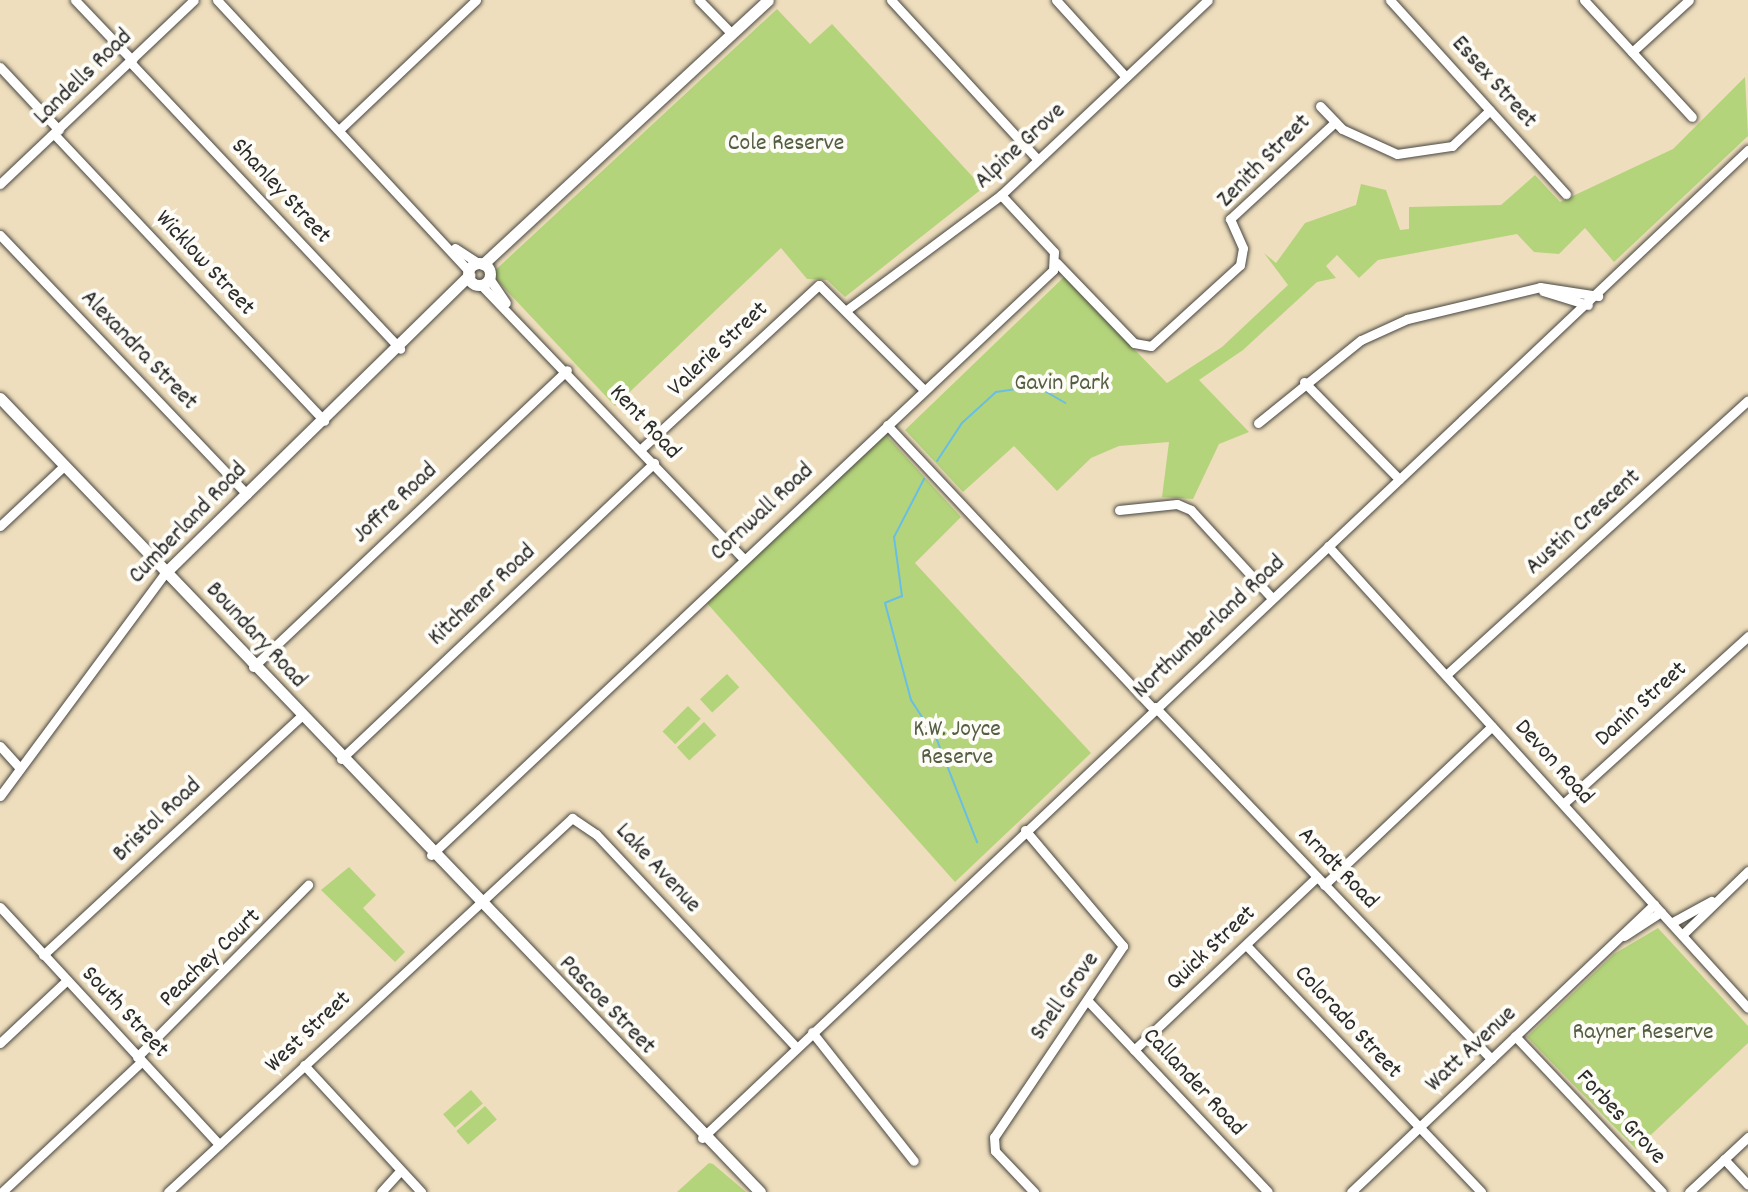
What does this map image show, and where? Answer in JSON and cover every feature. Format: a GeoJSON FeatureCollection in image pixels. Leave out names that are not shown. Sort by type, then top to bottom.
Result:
{"type":"FeatureCollection","features":[{"type":"Feature","properties":{"kind":"main road","name":"Cumberland Road"},"geometry":{"type":"LineString","coordinates":[[165,573],[768,0]]}},
{"type":"Feature","properties":{"kind":"main road","name":"Boundary Road"},"geometry":{"type":"LineString","coordinates":[[0,398],[478,904]]}},
{"type":"Feature","properties":{"kind":"main road","name":"Pascoe Street"},"geometry":{"type":"LineString","coordinates":[[478,904],[702,1138],[760,1192]]}},
{"type":"Feature","properties":{"kind":"street","name":"Shanley Street"},"geometry":{"type":"LineString","coordinates":[[75,0],[400,349]]}},
{"type":"Feature","properties":{"kind":"street","name":"Landells Road"},"geometry":{"type":"LineString","coordinates":[[0,184],[194,0]]}},
{"type":"Feature","properties":{"kind":"street","name":"Kent Road"},"geometry":{"type":"LineString","coordinates":[[217,0],[439,237],[480,274],[515,316],[743,558]]}},
{"type":"Feature","properties":{"kind":"street"},"geometry":{"type":"LineString","coordinates":[[339,130],[476,0]]}},
{"type":"Feature","properties":{"kind":"street"},"geometry":{"type":"LineString","coordinates":[[699,0],[732,34]]}},
{"type":"Feature","properties":{"kind":"street"},"geometry":{"type":"LineString","coordinates":[[891,0],[1038,160]]}},
{"type":"Feature","properties":{"kind":"street"},"geometry":{"type":"LineString","coordinates":[[1056,0],[1126,77]]}},
{"type":"Feature","properties":{"kind":"street","name":"Alpine Grove"},"geometry":{"type":"LineString","coordinates":[[848,309],[1001,195],[1208,0]]}},
{"type":"Feature","properties":{"kind":"street","name":"Essex Street"},"geometry":{"type":"LineString","coordinates":[[1390,0],[1566,194]]}},
{"type":"Feature","properties":{"kind":"street"},"geometry":{"type":"LineString","coordinates":[[1584,0],[1692,117]]}},
{"type":"Feature","properties":{"kind":"street"},"geometry":{"type":"LineString","coordinates":[[1632,52],[1689,0]]}},
{"type":"Feature","properties":{"kind":"street","name":"Wicklow Street"},"geometry":{"type":"LineString","coordinates":[[0,67],[324,421]]}},
{"type":"Feature","properties":{"kind":"street","name":"Zenith Street"},"geometry":{"type":"LineString","coordinates":[[1320,106],[1335,122],[1397,154],[1452,146],[1490,110]]}},
{"type":"Feature","properties":{"kind":"street","name":"Zenith Street"},"geometry":{"type":"LineString","coordinates":[[1057,263],[1134,343],[1156,344],[1240,265],[1243,248],[1230,219],[1335,122]]}},
{"type":"Feature","properties":{"kind":"street","name":"Northumberland Road"},"geometry":{"type":"LineString","coordinates":[[702,1138],[1025,830],[1598,296],[1748,150]]}},
{"type":"Feature","properties":{"kind":"street"},"geometry":{"type":"LineString","coordinates":[[1001,195],[1057,263]]}},
{"type":"Feature","properties":{"kind":"street","name":"Alexandra Street"},"geometry":{"type":"LineString","coordinates":[[0,235],[247,494]]}},
{"type":"Feature","properties":{"kind":"street","name":"Cornwall Road"},"geometry":{"type":"LineString","coordinates":[[431,855],[1057,263]]}},
{"type":"Feature","properties":{"kind":"street","name":"Valerie Street"},"geometry":{"type":"LineString","coordinates":[[641,449],[812,290],[826,286],[848,309]]}},
{"type":"Feature","properties":{"kind":"street"},"geometry":{"type":"LineString","coordinates":[[1532,291],[1588,305]]}},
{"type":"Feature","properties":{"kind":"street"},"geometry":{"type":"LineString","coordinates":[[1258,423],[1304,382],[1361,340],[1407,319],[1532,291],[1598,296]]}},
{"type":"Feature","properties":{"kind":"street"},"geometry":{"type":"LineString","coordinates":[[848,309],[924,390]]}},
{"type":"Feature","properties":{"kind":"street","name":"Joffre Road"},"geometry":{"type":"LineString","coordinates":[[253,667],[567,370]]}},
{"type":"Feature","properties":{"kind":"street"},"geometry":{"type":"LineString","coordinates":[[1304,382],[1399,479]]}},
{"type":"Feature","properties":{"kind":"street","name":"Austin Crescent"},"geometry":{"type":"LineString","coordinates":[[1446,675],[1748,400]]}},
{"type":"Feature","properties":{"kind":"street","name":"Arndt Road"},"geometry":{"type":"LineString","coordinates":[[887,425],[1491,1059]]}},
{"type":"Feature","properties":{"kind":"street","name":"Kitchener Road"},"geometry":{"type":"LineString","coordinates":[[341,759],[654,463]]}},
{"type":"Feature","properties":{"kind":"street"},"geometry":{"type":"LineString","coordinates":[[0,526],[64,466]]}},
{"type":"Feature","properties":{"kind":"street"},"geometry":{"type":"LineString","coordinates":[[1119,510],[1177,504],[1191,510],[1272,598]]}},
{"type":"Feature","properties":{"kind":"street","name":"Devon Road"},"geometry":{"type":"LineString","coordinates":[[1328,546],[1748,1008]]}},
{"type":"Feature","properties":{"kind":"street","name":"Cumberland Road"},"geometry":{"type":"LineString","coordinates":[[0,796],[165,573]]}},
{"type":"Feature","properties":{"kind":"street","name":"Danin Street"},"geometry":{"type":"LineString","coordinates":[[1563,804],[1748,636]]}},
{"type":"Feature","properties":{"kind":"street","name":"Bristol Road"},"geometry":{"type":"LineString","coordinates":[[43,955],[300,717]]}},
{"type":"Feature","properties":{"kind":"street","name":"Quick Street"},"geometry":{"type":"LineString","coordinates":[[1134,1050],[1246,945],[1492,726]]}},
{"type":"Feature","properties":{"kind":"street"},"geometry":{"type":"LineString","coordinates":[[0,746],[20,768]]}},
{"type":"Feature","properties":{"kind":"street","name":"Lake Avenue"},"geometry":{"type":"LineString","coordinates":[[478,904],[566,822],[580,819],[796,1047]]}},
{"type":"Feature","properties":{"kind":"street","name":"Snell Grove"},"geometry":{"type":"LineString","coordinates":[[1025,830],[1122,942],[1088,1001],[993,1140],[1034,1192]]}},
{"type":"Feature","properties":{"kind":"street"},"geometry":{"type":"LineString","coordinates":[[1682,935],[1748,871]]}},
{"type":"Feature","properties":{"kind":"street","name":"Peachey Court"},"geometry":{"type":"LineString","coordinates":[[2,1192],[139,1060],[308,885]]}},
{"type":"Feature","properties":{"kind":"street"},"geometry":{"type":"LineString","coordinates":[[1671,923],[1718,898]]}},
{"type":"Feature","properties":{"kind":"street","name":"West Street"},"geometry":{"type":"LineString","coordinates":[[168,1192],[478,904]]}},
{"type":"Feature","properties":{"kind":"street","name":"South Street"},"geometry":{"type":"LineString","coordinates":[[0,907],[219,1144]]}},
{"type":"Feature","properties":{"kind":"street","name":"Watt Avenue"},"geometry":{"type":"LineString","coordinates":[[1351,1192],[1621,937],[1658,908]]}},
{"type":"Feature","properties":{"kind":"street","name":"Colorado Street"},"geometry":{"type":"LineString","coordinates":[[1246,945],[1481,1192]]}},
{"type":"Feature","properties":{"kind":"street"},"geometry":{"type":"LineString","coordinates":[[0,1043],[67,980]]}},
{"type":"Feature","properties":{"kind":"street","name":"Callander Road"},"geometry":{"type":"LineString","coordinates":[[1088,1001],[1268,1192]]}},
{"type":"Feature","properties":{"kind":"street"},"geometry":{"type":"LineString","coordinates":[[812,1032],[914,1161]]}},
{"type":"Feature","properties":{"kind":"street","name":"Forbes Grove"},"geometry":{"type":"LineString","coordinates":[[1515,1036],[1662,1192]]}},
{"type":"Feature","properties":{"kind":"street"},"geometry":{"type":"LineString","coordinates":[[304,1065],[398,1173],[421,1192]]}},
{"type":"Feature","properties":{"kind":"street"},"geometry":{"type":"LineString","coordinates":[[1689,1192],[1748,1137]]}},
{"type":"Feature","properties":{"kind":"street"},"geometry":{"type":"LineString","coordinates":[[1724,1159],[1748,1185]]}},
{"type":"Feature","properties":{"kind":"street"},"geometry":{"type":"LineString","coordinates":[[381,1192],[398,1173]]}},
{"type":"Feature","properties":{"kind":"green space","name":"Cole Reserve"},"geometry":{"type":"Polygon","coordinates":[[[777,9],[810,44],[832,24],[983,188],[845,297],[827,280],[807,279],[781,248],[615,406],[491,274],[777,9]]]}},
{"type":"Feature","properties":{"kind":"green space","name":"Gavin Park"},"geometry":{"type":"Polygon","coordinates":[[[1745,77],[1748,136],[1614,262],[1585,228],[1559,254],[1534,252],[1517,234],[1378,260],[1359,278],[1337,255],[1326,266],[1336,278],[1317,282],[1243,350],[1199,380],[1249,432],[1219,444],[1193,499],[1162,497],[1169,442],[1119,446],[1091,458],[1057,491],[1014,446],[963,492],[905,430],[1064,277],[1167,383],[1222,347],[1288,285],[1264,253],[1276,263],[1305,223],[1356,205],[1361,184],[1386,190],[1400,230],[1409,229],[1409,207],[1501,205],[1535,175],[1560,202],[1673,149],[1745,77]]]}},
{"type":"Feature","properties":{"kind":"green space","name":"K.W. Joyce Reserve"},"geometry":{"type":"Polygon","coordinates":[[[886,435],[961,517],[915,563],[1091,753],[955,882],[705,601],[886,435]]]}},
{"type":"Feature","properties":{"kind":"green space"},"geometry":{"type":"Polygon","coordinates":[[[727,674],[739,687],[712,712],[700,699],[727,674]]]}},
{"type":"Feature","properties":{"kind":"green space"},"geometry":{"type":"Polygon","coordinates":[[[688,706],[701,719],[675,744],[663,731],[688,706]]]}},
{"type":"Feature","properties":{"kind":"green space"},"geometry":{"type":"Polygon","coordinates":[[[704,722],[716,735],[689,760],[677,747],[704,722]]]}},
{"type":"Feature","properties":{"kind":"green space"},"geometry":{"type":"Polygon","coordinates":[[[349,867],[376,895],[363,908],[405,952],[395,962],[321,890],[349,867]]]}},
{"type":"Feature","properties":{"kind":"green space","name":"Rayner Reserve"},"geometry":{"type":"Polygon","coordinates":[[[1658,928],[1748,1026],[1748,1043],[1636,1149],[1527,1037],[1614,954],[1658,928]]]}},
{"type":"Feature","properties":{"kind":"green space"},"geometry":{"type":"Polygon","coordinates":[[[471,1090],[483,1104],[455,1128],[443,1114],[471,1090]]]}},
{"type":"Feature","properties":{"kind":"green space"},"geometry":{"type":"Polygon","coordinates":[[[485,1106],[497,1120],[468,1145],[456,1131],[485,1106]]]}},
{"type":"Feature","properties":{"kind":"green space"},"geometry":{"type":"Polygon","coordinates":[[[709,1163],[713,1164],[746,1192],[677,1192],[709,1163]]]}},
{"type":"Feature","properties":{"kind":"waterway"},"geometry":{"type":"LineString","coordinates":[[937,461],[962,423],[996,392],[1036,386],[1065,403]]}},
{"type":"Feature","properties":{"kind":"waterway"},"geometry":{"type":"LineString","coordinates":[[924,479],[894,537],[902,596],[885,603],[911,700],[937,740],[977,842]]}}]}
